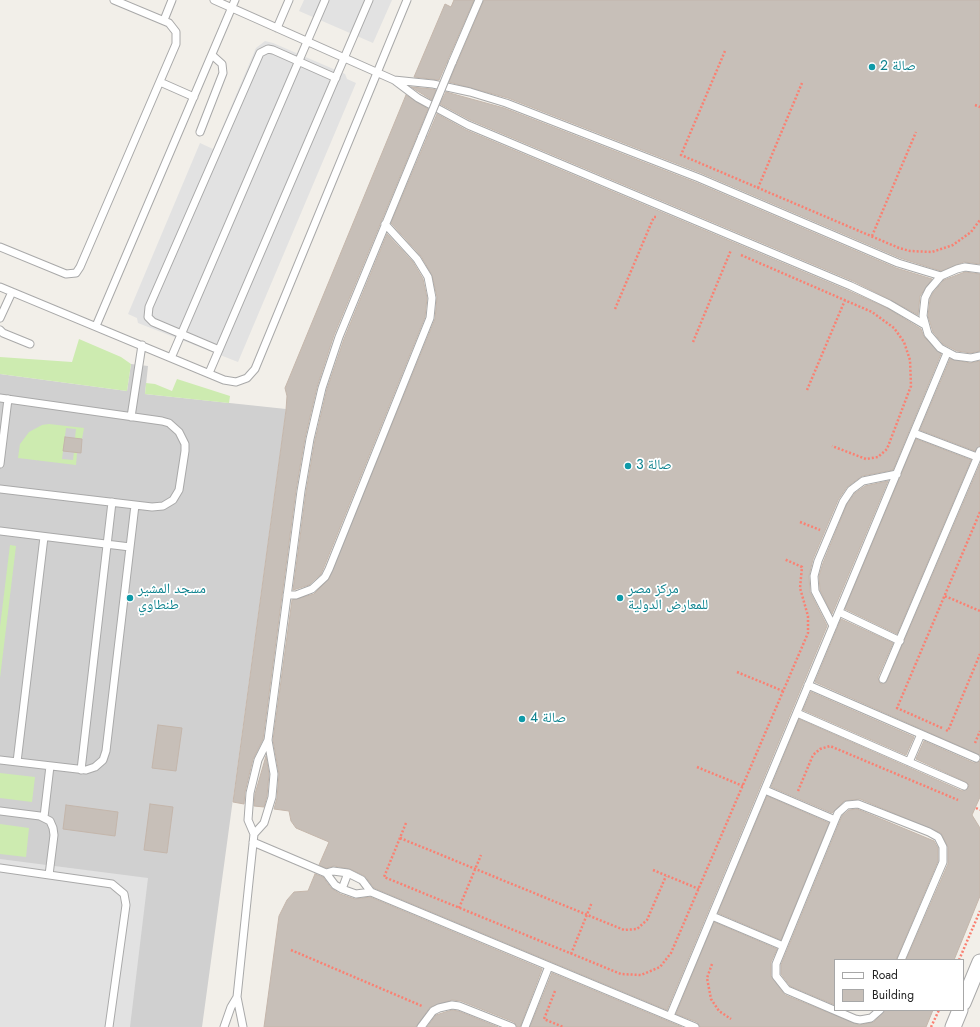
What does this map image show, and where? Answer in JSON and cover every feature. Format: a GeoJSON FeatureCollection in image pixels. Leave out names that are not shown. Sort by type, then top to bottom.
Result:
{"type":"FeatureCollection","features":[{"type":"Feature","properties":{"kind":"street"},"geometry":{"type":"LineString","coordinates":[[964,1001],[980,962]]}},
{"type":"Feature","properties":{"kind":"street"},"geometry":{"type":"LineString","coordinates":[[953,1027],[960,1011]]}},
{"type":"Feature","properties":{"kind":"lane"},"geometry":{"type":"LineString","coordinates":[[0,248],[66,274],[72,274],[78,270],[160,82],[176,44],[177,38],[173,27],[164,20],[114,0]]}},
{"type":"Feature","properties":{"kind":"lane"},"geometry":{"type":"LineString","coordinates":[[164,20],[172,0]]}},
{"type":"Feature","properties":{"kind":"lane"},"geometry":{"type":"LineString","coordinates":[[214,0],[394,80],[418,98],[474,128],[850,286],[889,304],[924,325]]}},
{"type":"Feature","properties":{"kind":"lane"},"geometry":{"type":"LineString","coordinates":[[96,326],[235,0]]}},
{"type":"Feature","properties":{"kind":"lane"},"geometry":{"type":"LineString","coordinates":[[277,28],[289,0]]}},
{"type":"Feature","properties":{"kind":"lane"},"geometry":{"type":"LineString","coordinates":[[171,358],[325,0]]}},
{"type":"Feature","properties":{"kind":"lane"},"geometry":{"type":"LineString","coordinates":[[209,373],[369,0]]}},
{"type":"Feature","properties":{"kind":"lane"},"geometry":{"type":"LineString","coordinates":[[0,287],[224,380],[236,382],[247,378],[255,369],[407,0]]}},
{"type":"Feature","properties":{"kind":"lane"},"geometry":{"type":"LineString","coordinates":[[243,1027],[237,997],[254,834],[248,820],[250,794],[255,771],[268,740],[305,465],[322,388],[339,337],[479,0]]}},
{"type":"Feature","properties":{"kind":"lane"},"geometry":{"type":"LineString","coordinates":[[219,350],[150,320],[147,314],[148,307],[260,53],[268,49],[273,50],[336,78]]}},
{"type":"Feature","properties":{"kind":"lane"},"geometry":{"type":"LineString","coordinates":[[200,132],[223,73],[222,64],[212,55]]}},
{"type":"Feature","properties":{"kind":"lane"},"geometry":{"type":"LineString","coordinates":[[394,80],[433,84],[470,92],[506,103],[706,180],[898,263],[941,276]]}},
{"type":"Feature","properties":{"kind":"lane"},"geometry":{"type":"LineString","coordinates":[[160,82],[194,97]]}},
{"type":"Feature","properties":{"kind":"lane"},"geometry":{"type":"LineString","coordinates":[[287,595],[312,589],[325,577],[430,318],[432,298],[428,277],[417,259],[385,224]]}},
{"type":"Feature","properties":{"kind":"lane"},"geometry":{"type":"LineString","coordinates":[[980,269],[965,267],[957,268],[941,276],[929,290],[925,298],[923,316],[924,325],[933,342],[947,353],[963,358],[980,356]]}},
{"type":"Feature","properties":{"kind":"lane"},"geometry":{"type":"LineString","coordinates":[[0,318],[12,292]]}},
{"type":"Feature","properties":{"kind":"lane"},"geometry":{"type":"LineString","coordinates":[[0,330],[3,333],[30,344]]}},
{"type":"Feature","properties":{"kind":"lane"},"geometry":{"type":"LineString","coordinates":[[131,417],[142,345]]}},
{"type":"Feature","properties":{"kind":"lane"},"geometry":{"type":"LineString","coordinates":[[670,1016],[947,353]]}},
{"type":"Feature","properties":{"kind":"lane"},"geometry":{"type":"LineString","coordinates":[[0,398],[169,424],[179,432],[185,444],[179,490],[173,500],[164,506],[134,505],[0,489]]}},
{"type":"Feature","properties":{"kind":"lane"},"geometry":{"type":"LineString","coordinates":[[0,464],[8,399]]}},
{"type":"Feature","properties":{"kind":"lane"},"geometry":{"type":"LineString","coordinates":[[883,679],[979,454],[914,433]]}},
{"type":"Feature","properties":{"kind":"lane"},"geometry":{"type":"LineString","coordinates":[[833,626],[818,598],[814,583],[815,568],[829,534],[843,502],[851,490],[863,481],[896,474]]}},
{"type":"Feature","properties":{"kind":"lane"},"geometry":{"type":"LineString","coordinates":[[81,770],[112,502]]}},
{"type":"Feature","properties":{"kind":"lane"},"geometry":{"type":"LineString","coordinates":[[0,760],[81,770],[91,769],[100,764],[106,751],[134,505]]}},
{"type":"Feature","properties":{"kind":"lane"},"geometry":{"type":"LineString","coordinates":[[0,531],[130,547]]}},
{"type":"Feature","properties":{"kind":"lane"},"geometry":{"type":"LineString","coordinates":[[17,762],[44,537]]}},
{"type":"Feature","properties":{"kind":"lane"},"geometry":{"type":"LineString","coordinates":[[839,612],[900,641]]}},
{"type":"Feature","properties":{"kind":"lane"},"geometry":{"type":"LineString","coordinates":[[808,685],[976,758]]}},
{"type":"Feature","properties":{"kind":"lane"},"geometry":{"type":"LineString","coordinates":[[797,713],[964,786]]}},
{"type":"Feature","properties":{"kind":"lane"},"geometry":{"type":"LineString","coordinates":[[909,762],[921,734]]}},
{"type":"Feature","properties":{"kind":"lane"},"geometry":{"type":"LineString","coordinates":[[254,834],[264,822],[272,797],[274,774],[268,740]]}},
{"type":"Feature","properties":{"kind":"lane"},"geometry":{"type":"LineString","coordinates":[[44,817],[50,766]]}},
{"type":"Feature","properties":{"kind":"lane"},"geometry":{"type":"LineString","coordinates":[[765,790],[835,820]]}},
{"type":"Feature","properties":{"kind":"lane"},"geometry":{"type":"LineString","coordinates":[[834,1009],[787,990],[779,981],[776,964],[835,820],[842,808],[852,804],[858,804],[929,832],[941,842],[944,852],[943,862],[901,959]]}},
{"type":"Feature","properties":{"kind":"lane"},"geometry":{"type":"LineString","coordinates":[[0,811],[44,817],[50,821],[54,831],[49,875]]}},
{"type":"Feature","properties":{"kind":"lane"},"geometry":{"type":"LineString","coordinates":[[253,842],[326,873],[335,885],[342,889],[356,894],[371,892],[695,1027]]}},
{"type":"Feature","properties":{"kind":"lane"},"geometry":{"type":"LineString","coordinates":[[2,868],[112,884],[124,894],[126,905],[109,1027]]}},
{"type":"Feature","properties":{"kind":"lane"},"geometry":{"type":"LineString","coordinates":[[326,873],[333,871],[348,873],[362,880],[371,892]]}},
{"type":"Feature","properties":{"kind":"lane"},"geometry":{"type":"LineString","coordinates":[[342,889],[348,873]]}},
{"type":"Feature","properties":{"kind":"lane"},"geometry":{"type":"LineString","coordinates":[[712,916],[783,946]]}},
{"type":"Feature","properties":{"kind":"lane"},"geometry":{"type":"LineString","coordinates":[[525,1027],[549,966]]}},
{"type":"Feature","properties":{"kind":"lane"},"geometry":{"type":"LineString","coordinates":[[224,1027],[231,1007],[237,997]]}},
{"type":"Feature","properties":{"kind":"lane"},"geometry":{"type":"LineString","coordinates":[[421,1027],[433,1011],[445,1006],[459,1006],[512,1027]]}},
{"type":"Feature","properties":{"kind":"lane"},"geometry":{"type":"LineString","coordinates":[[838,1011],[860,1020],[871,1018],[879,1011]]}},
{"type":"Feature","properties":{"kind":"path"},"geometry":{"type":"LineString","coordinates":[[726,51],[681,155],[910,251],[932,252],[943,249],[963,239],[972,232],[980,220]]}},
{"type":"Feature","properties":{"kind":"path"},"geometry":{"type":"LineString","coordinates":[[758,188],[802,83]]}},
{"type":"Feature","properties":{"kind":"path"},"geometry":{"type":"LineString","coordinates":[[975,105],[980,107]]}},
{"type":"Feature","properties":{"kind":"path"},"geometry":{"type":"LineString","coordinates":[[872,236],[916,132]]}},
{"type":"Feature","properties":{"kind":"path"},"geometry":{"type":"LineString","coordinates":[[615,309],[654,217],[661,220]]}},
{"type":"Feature","properties":{"kind":"path"},"geometry":{"type":"LineString","coordinates":[[724,247],[880,316],[894,328],[908,351],[912,378],[909,395],[883,454],[872,459],[866,459],[832,446]]}},
{"type":"Feature","properties":{"kind":"path"},"geometry":{"type":"LineString","coordinates":[[693,342],[731,250]]}},
{"type":"Feature","properties":{"kind":"path"},"geometry":{"type":"LineString","coordinates":[[807,390],[845,300]]}},
{"type":"Feature","properties":{"kind":"path"},"geometry":{"type":"LineString","coordinates":[[980,512],[897,708],[948,731],[980,654]]}},
{"type":"Feature","properties":{"kind":"path"},"geometry":{"type":"LineString","coordinates":[[800,522],[829,534]]}},
{"type":"Feature","properties":{"kind":"path"},"geometry":{"type":"LineString","coordinates":[[406,823],[384,876],[621,974],[635,976],[654,970],[664,963],[671,953],[806,639],[809,628],[800,588],[802,567],[784,559]]}},
{"type":"Feature","properties":{"kind":"path"},"geometry":{"type":"LineString","coordinates":[[945,596],[980,611]]}},
{"type":"Feature","properties":{"kind":"path"},"geometry":{"type":"LineString","coordinates":[[737,672],[784,692]]}},
{"type":"Feature","properties":{"kind":"path"},"geometry":{"type":"LineString","coordinates":[[975,743],[980,731]]}},
{"type":"Feature","properties":{"kind":"path"},"geometry":{"type":"LineString","coordinates":[[793,802],[813,756],[820,749],[830,746],[958,800]]}},
{"type":"Feature","properties":{"kind":"path"},"geometry":{"type":"LineString","coordinates":[[697,767],[743,786]]}},
{"type":"Feature","properties":{"kind":"path"},"geometry":{"type":"LineString","coordinates":[[976,808],[980,810]]}},
{"type":"Feature","properties":{"kind":"path"},"geometry":{"type":"LineString","coordinates":[[400,838],[624,930],[637,929],[647,920],[666,876]]}},
{"type":"Feature","properties":{"kind":"path"},"geometry":{"type":"LineString","coordinates":[[459,908],[481,856]]}},
{"type":"Feature","properties":{"kind":"path"},"geometry":{"type":"LineString","coordinates":[[653,870],[699,889]]}},
{"type":"Feature","properties":{"kind":"path"},"geometry":{"type":"LineString","coordinates":[[571,954],[592,902]]}},
{"type":"Feature","properties":{"kind":"path"},"geometry":{"type":"LineString","coordinates":[[959,959],[980,910]]}},
{"type":"Feature","properties":{"kind":"path"},"geometry":{"type":"LineString","coordinates":[[291,950],[433,1011]]}},
{"type":"Feature","properties":{"kind":"path"},"geometry":{"type":"LineString","coordinates":[[712,964],[708,978],[711,999],[719,1011],[732,1019]]}},
{"type":"Feature","properties":{"kind":"path"},"geometry":{"type":"LineString","coordinates":[[555,991],[544,1019],[563,1027]]}},
{"type":"Feature","properties":{"kind":"path"},"geometry":{"type":"LineString","coordinates":[[932,1027],[939,1011]]}},
{"type":"Feature","properties":{"kind":"shaded area"},"geometry":{"type":"Polygon","coordinates":[[[304,0],[392,0],[373,43],[299,11],[304,0]]]}},
{"type":"Feature","properties":{"kind":"shaded area"},"geometry":{"type":"Polygon","coordinates":[[[265,41],[273,43],[345,74],[347,79],[356,83],[238,362],[138,323],[137,318],[128,314],[200,143],[213,149],[256,48],[265,41]]]}},
{"type":"Feature","properties":{"kind":"shaded area","name":"مسجد المشير طنطاوي"},"geometry":{"type":"Polygon","coordinates":[[[131,364],[148,366],[145,394],[286,409],[202,1027],[0,1027],[0,374],[127,391],[131,364]]]}},
{"type":"Feature","properties":{"kind":"shaded area"},"geometry":{"type":"Polygon","coordinates":[[[0,859],[148,878],[130,1027],[0,1027],[0,859]]]}},
{"type":"Feature","properties":{"kind":"green space"},"geometry":{"type":"Polygon","coordinates":[[[79,339],[121,357],[131,364],[127,391],[0,374],[0,357],[72,362],[79,339]]]}},
{"type":"Feature","properties":{"kind":"green space"},"geometry":{"type":"Polygon","coordinates":[[[177,379],[230,396],[229,403],[145,394],[146,383],[155,384],[172,391],[177,379]]]}},
{"type":"Feature","properties":{"kind":"green space"},"geometry":{"type":"Polygon","coordinates":[[[49,424],[84,428],[82,439],[75,438],[76,429],[66,428],[62,459],[73,460],[74,452],[77,453],[76,465],[18,458],[20,444],[29,432],[42,425],[49,424]]]}},
{"type":"Feature","properties":{"kind":"green space"},"geometry":{"type":"Polygon","coordinates":[[[10,545],[16,546],[0,678],[0,627],[10,545]]]}},
{"type":"Feature","properties":{"kind":"green space"},"geometry":{"type":"Polygon","coordinates":[[[0,773],[35,777],[32,802],[0,798],[0,773]]]}},
{"type":"Feature","properties":{"kind":"green space"},"geometry":{"type":"Polygon","coordinates":[[[0,824],[29,828],[26,857],[0,854],[0,824]]]}},
{"type":"Feature","properties":{"kind":"building"},"geometry":{"type":"Polygon","coordinates":[[[454,0],[474,0],[439,80],[414,77],[445,4],[451,7],[454,0]]]}},
{"type":"Feature","properties":{"kind":"building"},"geometry":{"type":"Polygon","coordinates":[[[484,0],[980,0],[980,264],[964,262],[941,271],[900,258],[701,173],[508,98],[449,82],[484,0]]]}},
{"type":"Feature","properties":{"kind":"building"},"geometry":{"type":"Polygon","coordinates":[[[411,87],[432,89],[436,90],[432,100],[411,87]]]}},
{"type":"Feature","properties":{"kind":"building"},"geometry":{"type":"Polygon","coordinates":[[[446,92],[504,108],[697,183],[896,268],[932,279],[920,296],[918,315],[853,281],[470,120],[440,104],[446,92]]]}},
{"type":"Feature","properties":{"kind":"building"},"geometry":{"type":"Polygon","coordinates":[[[406,95],[428,109],[334,335],[317,387],[305,438],[296,490],[263,739],[253,759],[245,792],[244,804],[233,802],[286,410],[287,396],[285,388],[406,95]]]}},
{"type":"Feature","properties":{"kind":"building"},"geometry":{"type":"Polygon","coordinates":[[[437,114],[466,130],[887,308],[921,329],[924,337],[941,354],[893,470],[862,476],[847,487],[838,500],[813,559],[809,576],[810,592],[827,626],[667,1010],[374,888],[365,876],[350,869],[334,866],[326,868],[319,865],[329,842],[296,828],[291,821],[289,811],[274,809],[277,798],[279,774],[273,740],[292,600],[314,594],[329,579],[435,319],[437,297],[432,275],[421,256],[391,223],[437,114]]]}},
{"type":"Feature","properties":{"kind":"building"},"geometry":{"type":"Polygon","coordinates":[[[387,234],[413,262],[423,279],[427,298],[425,317],[321,574],[309,585],[293,590],[306,492],[315,440],[327,389],[344,339],[387,234]]]}},
{"type":"Feature","properties":{"kind":"building"},"geometry":{"type":"Polygon","coordinates":[[[965,272],[980,274],[980,351],[971,353],[957,351],[943,344],[933,332],[928,316],[930,299],[933,293],[944,280],[965,272]]]}},
{"type":"Feature","properties":{"kind":"building"},"geometry":{"type":"Polygon","coordinates":[[[950,359],[970,363],[980,361],[980,446],[975,451],[920,430],[950,359]]]}},
{"type":"Feature","properties":{"kind":"building"},"geometry":{"type":"Polygon","coordinates":[[[65,437],[82,439],[81,453],[63,451],[65,437]]]}},
{"type":"Feature","properties":{"kind":"building"},"geometry":{"type":"Polygon","coordinates":[[[916,439],[971,460],[897,634],[845,609],[916,439]]]}},
{"type":"Feature","properties":{"kind":"building"},"geometry":{"type":"Polygon","coordinates":[[[980,464],[980,755],[815,682],[841,619],[893,643],[878,677],[881,684],[887,681],[980,464]]]}},
{"type":"Feature","properties":{"kind":"building"},"geometry":{"type":"Polygon","coordinates":[[[888,481],[832,614],[820,590],[819,576],[847,504],[855,493],[865,486],[888,481]]]}},
{"type":"Feature","properties":{"kind":"building"},"geometry":{"type":"Polygon","coordinates":[[[811,692],[914,737],[906,755],[803,710],[811,692]]]}},
{"type":"Feature","properties":{"kind":"building"},"geometry":{"type":"Polygon","coordinates":[[[799,719],[962,791],[968,788],[969,785],[966,782],[916,759],[924,741],[974,763],[980,761],[980,797],[972,815],[980,828],[980,896],[954,959],[906,959],[948,864],[948,847],[941,833],[860,799],[844,801],[832,813],[771,787],[799,719]]]}},
{"type":"Feature","properties":{"kind":"building"},"geometry":{"type":"Polygon","coordinates":[[[158,725],[182,728],[176,771],[152,768],[158,725]]]}},
{"type":"Feature","properties":{"kind":"building"},"geometry":{"type":"Polygon","coordinates":[[[266,756],[269,774],[267,796],[264,807],[254,806],[255,794],[266,756]]]}},
{"type":"Feature","properties":{"kind":"building"},"geometry":{"type":"Polygon","coordinates":[[[767,796],[829,823],[781,940],[718,913],[767,796]]]}},
{"type":"Feature","properties":{"kind":"building"},"geometry":{"type":"Polygon","coordinates":[[[150,804],[173,807],[167,853],[144,850],[150,804]]]}},
{"type":"Feature","properties":{"kind":"building"},"geometry":{"type":"Polygon","coordinates":[[[66,805],[118,812],[115,836],[63,829],[66,805]]]}},
{"type":"Feature","properties":{"kind":"building"},"geometry":{"type":"Polygon","coordinates":[[[857,809],[934,841],[938,848],[938,861],[896,959],[834,959],[834,1005],[790,986],[781,974],[781,965],[842,816],[849,810],[857,809]]]}},
{"type":"Feature","properties":{"kind":"building"},"geometry":{"type":"Polygon","coordinates":[[[315,874],[323,877],[331,888],[340,894],[355,899],[370,897],[542,969],[520,1027],[517,1027],[514,1022],[461,1001],[452,1000],[430,1007],[416,1027],[264,1027],[279,916],[287,900],[294,892],[308,891],[315,874]]]}},
{"type":"Feature","properties":{"kind":"building"},"geometry":{"type":"Polygon","coordinates":[[[714,922],[777,949],[771,962],[771,976],[785,995],[859,1025],[874,1022],[884,1011],[933,1011],[926,1027],[700,1027],[697,1022],[676,1014],[714,922]]]}},
{"type":"Feature","properties":{"kind":"building"},"geometry":{"type":"Polygon","coordinates":[[[552,973],[682,1027],[530,1027],[552,973]]]}},
{"type":"Feature","properties":{"kind":"building"},"geometry":{"type":"Polygon","coordinates":[[[452,1010],[498,1027],[427,1027],[436,1015],[452,1010]]]}},
{"type":"Feature","properties":{"kind":"place","name":"صالة 2"},"geometry":{"type":"Point","coordinates":[872,67]}},
{"type":"Feature","properties":{"kind":"place","name":"صالة 3"},"geometry":{"type":"Point","coordinates":[628,466]}},
{"type":"Feature","properties":{"kind":"place","name":"مسجد المشير طنطاوي"},"geometry":{"type":"Point","coordinates":[130,598]}},
{"type":"Feature","properties":{"kind":"place","name":"مركز مصر للمعارض الدولية"},"geometry":{"type":"Point","coordinates":[620,598]}},
{"type":"Feature","properties":{"kind":"place","name":"صالة 4"},"geometry":{"type":"Point","coordinates":[522,719]}}]}
